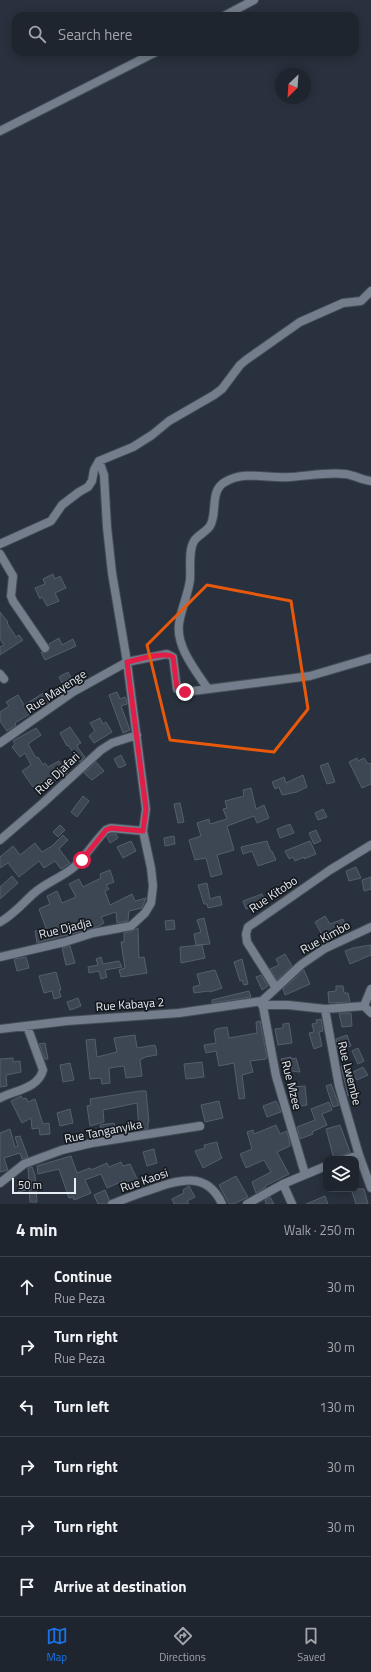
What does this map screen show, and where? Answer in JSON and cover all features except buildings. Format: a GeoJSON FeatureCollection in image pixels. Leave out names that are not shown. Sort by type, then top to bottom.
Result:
{"type":"FeatureCollection","features":[{"type":"Feature","properties":{"kind":"street"},"geometry":{"type":"LineString","coordinates":[[232,12],[254,0]]}},
{"type":"Feature","properties":{"kind":"street"},"geometry":{"type":"LineString","coordinates":[[0,131],[148,56]]}},
{"type":"Feature","properties":{"kind":"street"},"geometry":{"type":"LineString","coordinates":[[0,544],[51,522],[62,505],[88,487],[92,481],[94,470],[99,461],[133,447],[152,435],[169,421],[214,395],[222,389],[243,362],[300,322],[343,303],[361,301],[371,291]]}},
{"type":"Feature","properties":{"kind":"street"},"geometry":{"type":"LineString","coordinates":[[0,922],[14,913],[42,887],[73,868],[82,860],[106,830],[111,828],[143,831],[146,809],[127,662],[112,573],[107,527],[104,475],[99,461]]}},
{"type":"Feature","properties":{"kind":"street"},"geometry":{"type":"LineString","coordinates":[[371,481],[344,474],[280,478],[254,475],[232,478],[223,483],[217,491],[210,526],[194,541],[191,552],[190,582],[179,628],[181,642],[191,663],[208,689],[310,676],[371,658]]}},
{"type":"Feature","properties":{"kind":"street"},"geometry":{"type":"LineString","coordinates":[[0,554],[13,576],[11,596],[13,601],[45,648]]}},
{"type":"Feature","properties":{"kind":"street","name":"Rue Mayenge"},"geometry":{"type":"LineString","coordinates":[[0,744],[73,692],[127,662],[171,655],[173,657],[176,686],[178,690],[185,692],[208,689]]}},
{"type":"Feature","properties":{"kind":"street","name":"Rue Djafari"},"geometry":{"type":"LineString","coordinates":[[0,840],[101,750],[112,744],[137,735]]}},
{"type":"Feature","properties":{"kind":"street","name":"Rue Djadja"},"geometry":{"type":"LineString","coordinates":[[0,957],[29,949],[65,942],[93,933],[131,926],[136,923],[146,913],[151,903],[153,886],[151,868],[143,831]]}},
{"type":"Feature","properties":{"kind":"street","name":"Rue Kitobo"},"geometry":{"type":"LineString","coordinates":[[276,988],[247,942],[246,934],[248,927],[330,870],[371,845]]}},
{"type":"Feature","properties":{"kind":"street","name":"Rue Kimbo"},"geometry":{"type":"LineString","coordinates":[[262,1003],[302,964],[324,949],[371,927]]}},
{"type":"Feature","properties":{"kind":"street"},"geometry":{"type":"LineString","coordinates":[[371,989],[364,1006],[371,1013]]}},
{"type":"Feature","properties":{"kind":"street","name":"Rue Kabaya 2"},"geometry":{"type":"LineString","coordinates":[[0,1029],[179,1013],[262,1003],[325,1009],[364,1006]]}},
{"type":"Feature","properties":{"kind":"street","name":"Rue Mzee"},"geometry":{"type":"LineString","coordinates":[[262,1003],[276,1076],[306,1174]]}},
{"type":"Feature","properties":{"kind":"street","name":"Rue Lwembe"},"geometry":{"type":"LineString","coordinates":[[325,1009],[339,1086],[359,1155],[371,1188]]}},
{"type":"Feature","properties":{"kind":"street"},"geometry":{"type":"LineString","coordinates":[[0,1098],[33,1085],[41,1076],[43,1070],[27,1026]]}},
{"type":"Feature","properties":{"kind":"street","name":"Rue Tanganyika"},"geometry":{"type":"LineString","coordinates":[[0,1183],[24,1164],[62,1150],[92,1143],[200,1126]]}},
{"type":"Feature","properties":{"kind":"street"},"geometry":{"type":"LineString","coordinates":[[247,1204],[283,1184],[323,1167]]}},
{"type":"Feature","properties":{"kind":"street","name":"Rue Kaosi"},"geometry":{"type":"LineString","coordinates":[[112,1204],[181,1179],[196,1180],[209,1186],[222,1204]]}},
{"type":"Feature","properties":{"kind":"street"},"geometry":{"type":"LineString","coordinates":[[283,1184],[292,1204]]}},
{"type":"Feature","properties":{"kind":"highlighted area"},"geometry":{"type":"Polygon","coordinates":[[[207,585],[291,601],[308,709],[274,752],[170,740],[147,645],[207,585]]]}},
{"type":"Feature","properties":{"kind":"route"},"geometry":{"type":"LineString","coordinates":[[82,860],[97,838],[106,830],[111,828],[143,831],[146,819],[146,809],[127,662],[167,654],[171,655],[173,657],[176,686],[180,691],[185,692]]}}]}
